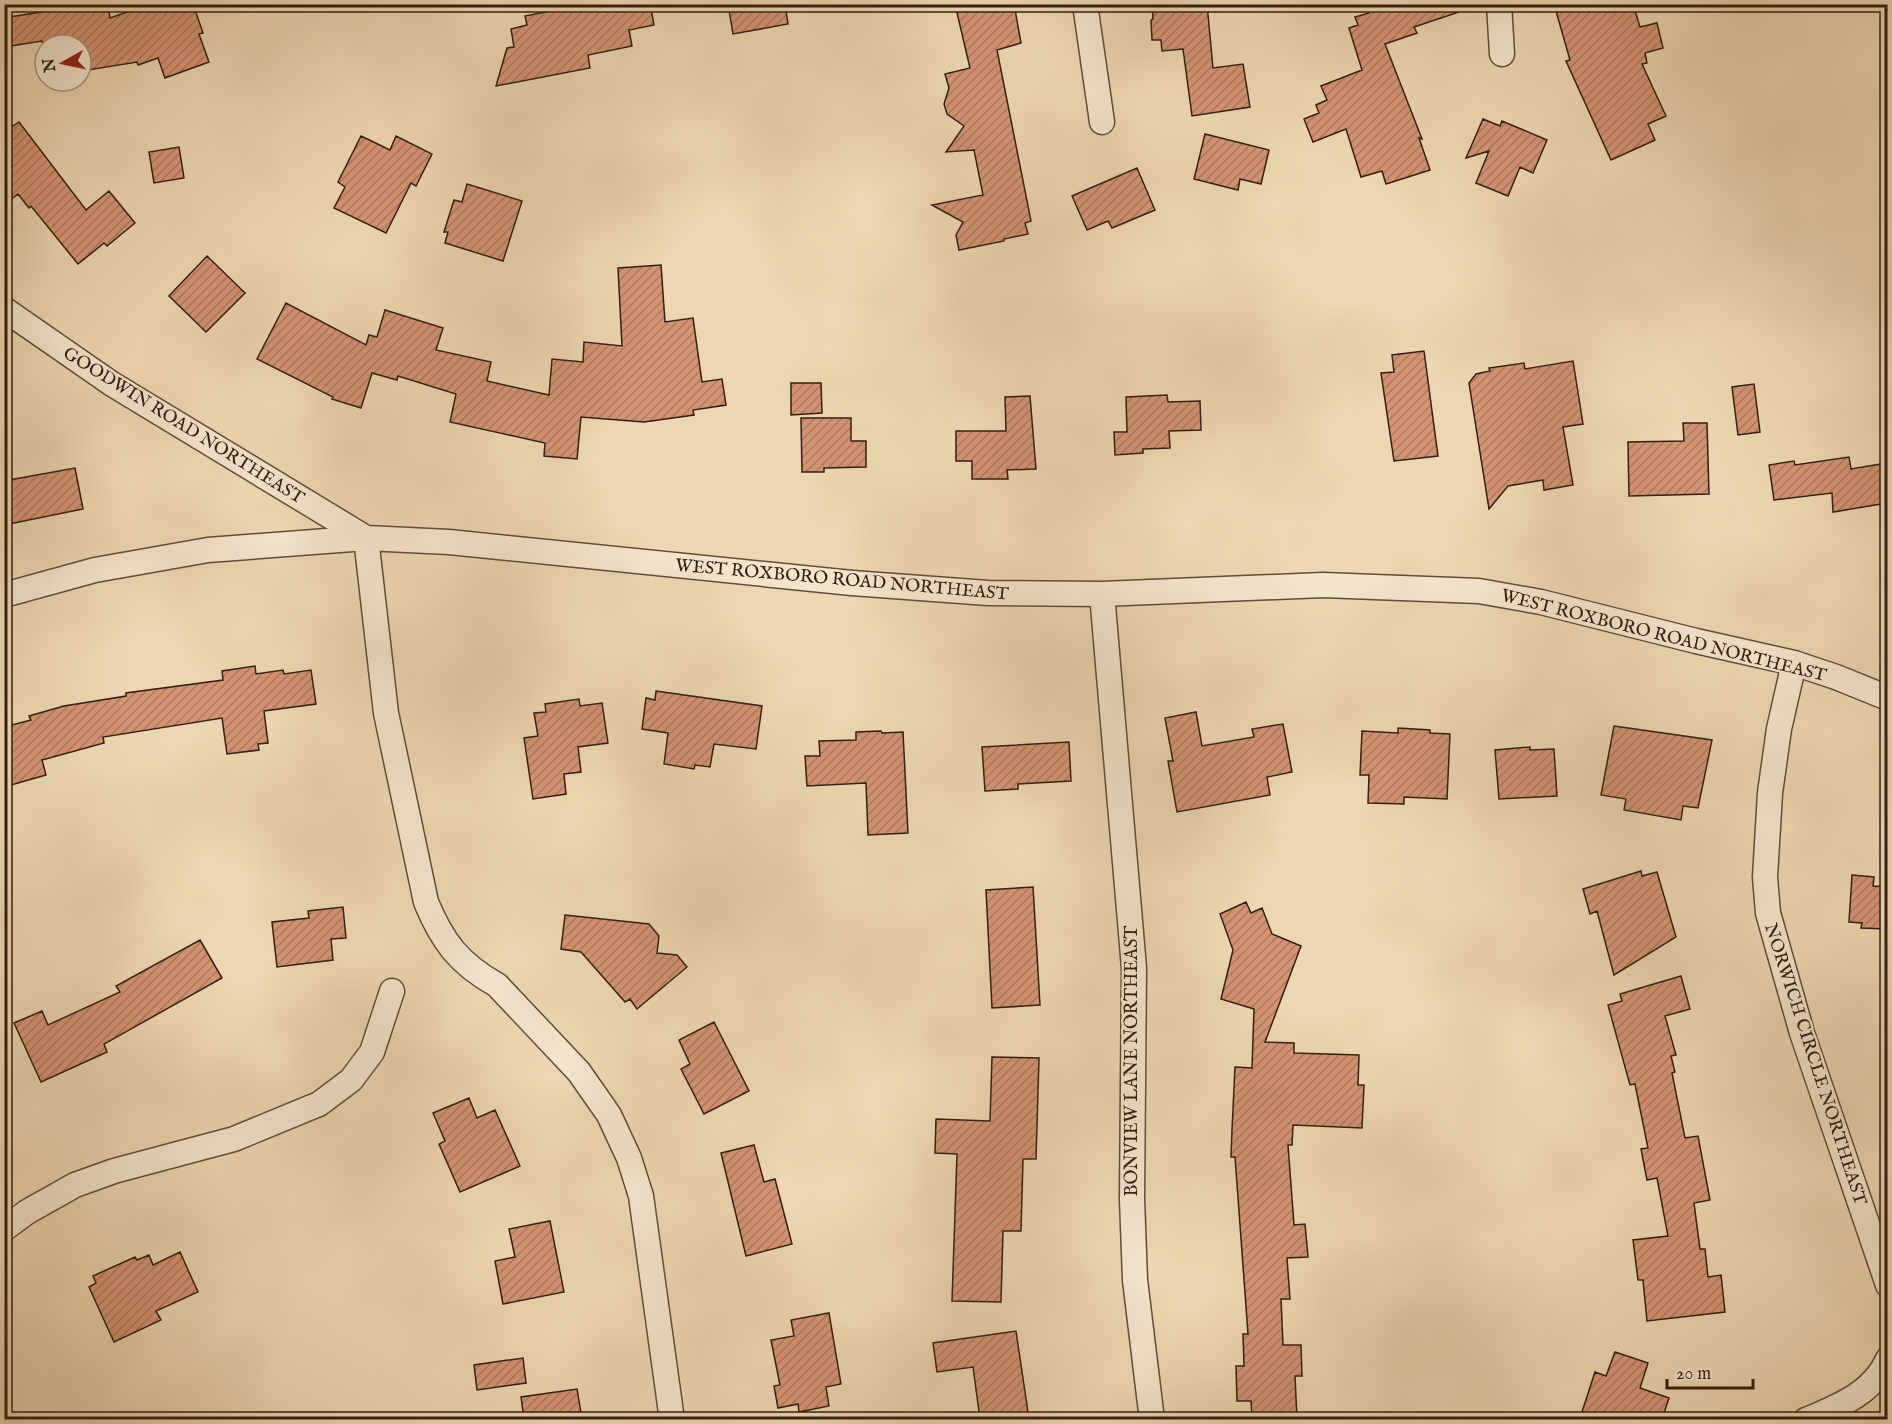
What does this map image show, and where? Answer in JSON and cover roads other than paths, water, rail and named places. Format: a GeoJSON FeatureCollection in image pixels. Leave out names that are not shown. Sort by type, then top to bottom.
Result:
{"type":"FeatureCollection","features":[{"type":"Feature","properties":{"kind":"street"},"geometry":{"type":"LineString","coordinates":[[1085,4],[1102,122]]}},
{"type":"Feature","properties":{"kind":"street"},"geometry":{"type":"LineString","coordinates":[[1499,4],[1502,54]]}},
{"type":"Feature","properties":{"kind":"street","name":"GOODWIN ROAD NORTHEAST"},"geometry":{"type":"LineString","coordinates":[[4,309],[112,384],[366,538]]}},
{"type":"Feature","properties":{"kind":"street"},"geometry":{"type":"LineString","coordinates":[[366,538],[386,713],[426,902],[438,931],[458,957],[482,977],[497,985],[579,1072],[609,1115],[629,1158],[640,1196],[672,1419]]}},
{"type":"Feature","properties":{"kind":"street","name":"WEST ROXBORO ROAD NORTHEAST"},"geometry":{"type":"LineString","coordinates":[[4,595],[95,570],[208,550],[366,538],[449,542],[852,583],[988,593],[1102,594],[1323,585],[1479,591],[1541,602],[1794,663],[1887,698]]}},
{"type":"Feature","properties":{"kind":"street","name":"BONVIEW LANE NORTHEAST"},"geometry":{"type":"LineString","coordinates":[[1102,594],[1134,968],[1133,1246],[1152,1419]]}},
{"type":"Feature","properties":{"kind":"street","name":"NORWICH CIRCLE NORTHEAST"},"geometry":{"type":"LineString","coordinates":[[1794,663],[1779,729],[1770,793],[1765,876],[1768,913],[1802,1033],[1887,1285]]}},
{"type":"Feature","properties":{"kind":"street"},"geometry":{"type":"LineString","coordinates":[[4,1229],[27,1212],[75,1185],[114,1171],[234,1139],[319,1104],[351,1080],[372,1052],[392,991]]}},
{"type":"Feature","properties":{"kind":"street"},"geometry":{"type":"LineString","coordinates":[[1806,1419],[1844,1404],[1865,1390],[1885,1366],[1887,1359]]}}]}
